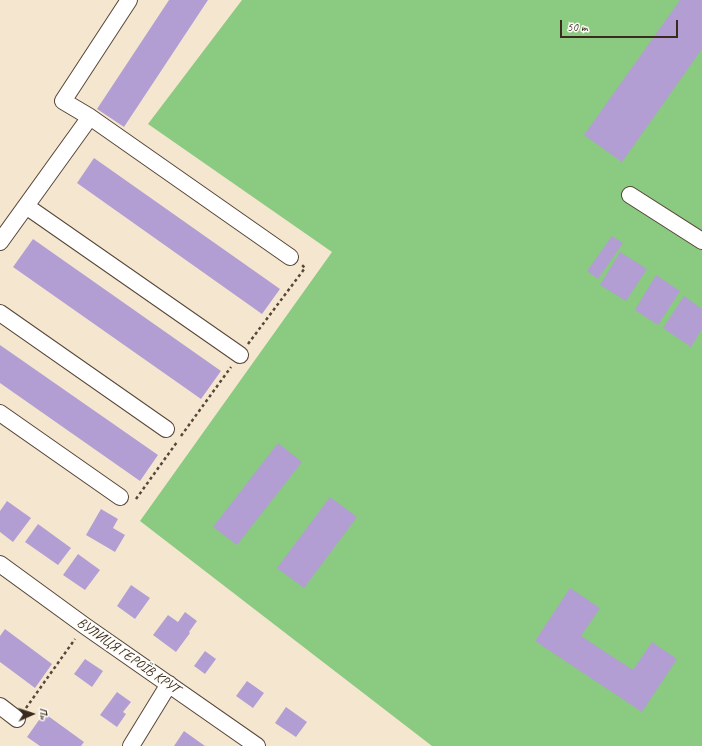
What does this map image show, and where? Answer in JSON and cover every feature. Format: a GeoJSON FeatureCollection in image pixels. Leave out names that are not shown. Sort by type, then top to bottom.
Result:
{"type":"FeatureCollection","features":[{"type":"Feature","properties":{"kind":"street"},"geometry":{"type":"LineString","coordinates":[[129,0],[63,101],[90,118],[290,257]]}},
{"type":"Feature","properties":{"kind":"street"},"geometry":{"type":"LineString","coordinates":[[0,242],[90,118]]}},
{"type":"Feature","properties":{"kind":"street"},"geometry":{"type":"LineString","coordinates":[[630,195],[702,241]]}},
{"type":"Feature","properties":{"kind":"street"},"geometry":{"type":"LineString","coordinates":[[26,206],[240,354]]}},
{"type":"Feature","properties":{"kind":"street"},"geometry":{"type":"LineString","coordinates":[[0,312],[166,429]]}},
{"type":"Feature","properties":{"kind":"street"},"geometry":{"type":"LineString","coordinates":[[0,413],[120,497]]}},
{"type":"Feature","properties":{"kind":"street","name":"ВУЛИЦЯ ГЕРОЇВ КРУТ"},"geometry":{"type":"LineString","coordinates":[[0,564],[85,626],[257,746]]}},
{"type":"Feature","properties":{"kind":"street"},"geometry":{"type":"LineString","coordinates":[[131,746],[169,684]]}},
{"type":"Feature","properties":{"kind":"street"},"geometry":{"type":"LineString","coordinates":[[0,706],[17,719]]}},
{"type":"Feature","properties":{"kind":"path"},"geometry":{"type":"LineString","coordinates":[[120,497],[133,503],[240,354],[305,268],[290,257]]}},
{"type":"Feature","properties":{"kind":"path"},"geometry":{"type":"LineString","coordinates":[[17,719],[85,626]]}},
{"type":"Feature","properties":{"kind":"green space"},"geometry":{"type":"Polygon","coordinates":[[[242,0],[702,0],[702,746],[432,746],[140,521],[332,252],[148,124],[242,0]]]}},
{"type":"Feature","properties":{"kind":"building"},"geometry":{"type":"Polygon","coordinates":[[[169,0],[208,0],[124,127],[97,109],[169,0]]]}},
{"type":"Feature","properties":{"kind":"building"},"geometry":{"type":"Polygon","coordinates":[[[680,0],[702,0],[702,49],[622,162],[584,135],[680,0]]]}},
{"type":"Feature","properties":{"kind":"building"},"geometry":{"type":"Polygon","coordinates":[[[94,158],[280,289],[262,314],[77,183],[94,158]]]}},
{"type":"Feature","properties":{"kind":"building"},"geometry":{"type":"Polygon","coordinates":[[[612,236],[623,243],[598,279],[587,271],[612,236]]]}},
{"type":"Feature","properties":{"kind":"building"},"geometry":{"type":"Polygon","coordinates":[[[33,239],[221,371],[201,399],[13,267],[33,239]]]}},
{"type":"Feature","properties":{"kind":"building"},"geometry":{"type":"Polygon","coordinates":[[[620,252],[647,269],[626,301],[600,285],[620,252]]]}},
{"type":"Feature","properties":{"kind":"building"},"geometry":{"type":"Polygon","coordinates":[[[656,275],[680,291],[658,325],[635,310],[656,275]]]}},
{"type":"Feature","properties":{"kind":"building"},"geometry":{"type":"Polygon","coordinates":[[[684,296],[702,309],[702,329],[691,347],[663,328],[684,296]]]}},
{"type":"Feature","properties":{"kind":"building"},"geometry":{"type":"Polygon","coordinates":[[[0,345],[158,455],[140,481],[0,383],[0,345]]]}},
{"type":"Feature","properties":{"kind":"building"},"geometry":{"type":"Polygon","coordinates":[[[278,443],[302,462],[237,545],[213,527],[278,443]]]}},
{"type":"Feature","properties":{"kind":"building"},"geometry":{"type":"Polygon","coordinates":[[[330,497],[357,517],[304,588],[277,568],[330,497]]]}},
{"type":"Feature","properties":{"kind":"building"},"geometry":{"type":"Polygon","coordinates":[[[7,501],[31,518],[13,542],[0,532],[0,511],[7,501]]]}},
{"type":"Feature","properties":{"kind":"building"},"geometry":{"type":"Polygon","coordinates":[[[101,509],[118,519],[113,528],[125,535],[115,552],[86,535],[101,509]]]}},
{"type":"Feature","properties":{"kind":"building"},"geometry":{"type":"Polygon","coordinates":[[[38,524],[71,548],[58,565],[25,542],[38,524]]]}},
{"type":"Feature","properties":{"kind":"building"},"geometry":{"type":"Polygon","coordinates":[[[78,554],[100,570],[85,590],[63,575],[78,554]]]}},
{"type":"Feature","properties":{"kind":"building"},"geometry":{"type":"Polygon","coordinates":[[[131,585],[150,598],[135,619],[117,606],[131,585]]]}},
{"type":"Feature","properties":{"kind":"building"},"geometry":{"type":"Polygon","coordinates":[[[570,588],[600,608],[581,636],[633,670],[652,642],[677,659],[642,712],[535,641],[570,588]]]}},
{"type":"Feature","properties":{"kind":"building"},"geometry":{"type":"Polygon","coordinates":[[[185,612],[197,621],[176,652],[153,635],[168,615],[178,622],[185,612]]]}},
{"type":"Feature","properties":{"kind":"building"},"geometry":{"type":"Polygon","coordinates":[[[5,629],[52,664],[35,688],[0,662],[0,636],[5,629]]]}},
{"type":"Feature","properties":{"kind":"building"},"geometry":{"type":"Polygon","coordinates":[[[205,651],[216,659],[205,674],[194,666],[205,651]]]}},
{"type":"Feature","properties":{"kind":"building"},"geometry":{"type":"Polygon","coordinates":[[[85,659],[103,671],[92,687],[74,674],[85,659]]]}},
{"type":"Feature","properties":{"kind":"building"},"geometry":{"type":"Polygon","coordinates":[[[247,681],[264,693],[253,708],[236,696],[247,681]]]}},
{"type":"Feature","properties":{"kind":"building"},"geometry":{"type":"Polygon","coordinates":[[[117,692],[131,702],[123,712],[126,714],[117,727],[100,715],[117,692]]]}},
{"type":"Feature","properties":{"kind":"building"},"geometry":{"type":"Polygon","coordinates":[[[286,707],[307,722],[296,737],[275,723],[286,707]]]}},
{"type":"Feature","properties":{"kind":"building"},"geometry":{"type":"Polygon","coordinates":[[[44,713],[84,742],[81,746],[40,746],[27,737],[44,713]]]}},
{"type":"Feature","properties":{"kind":"building"},"geometry":{"type":"Polygon","coordinates":[[[184,731],[205,746],[174,746],[184,731]]]}}]}
